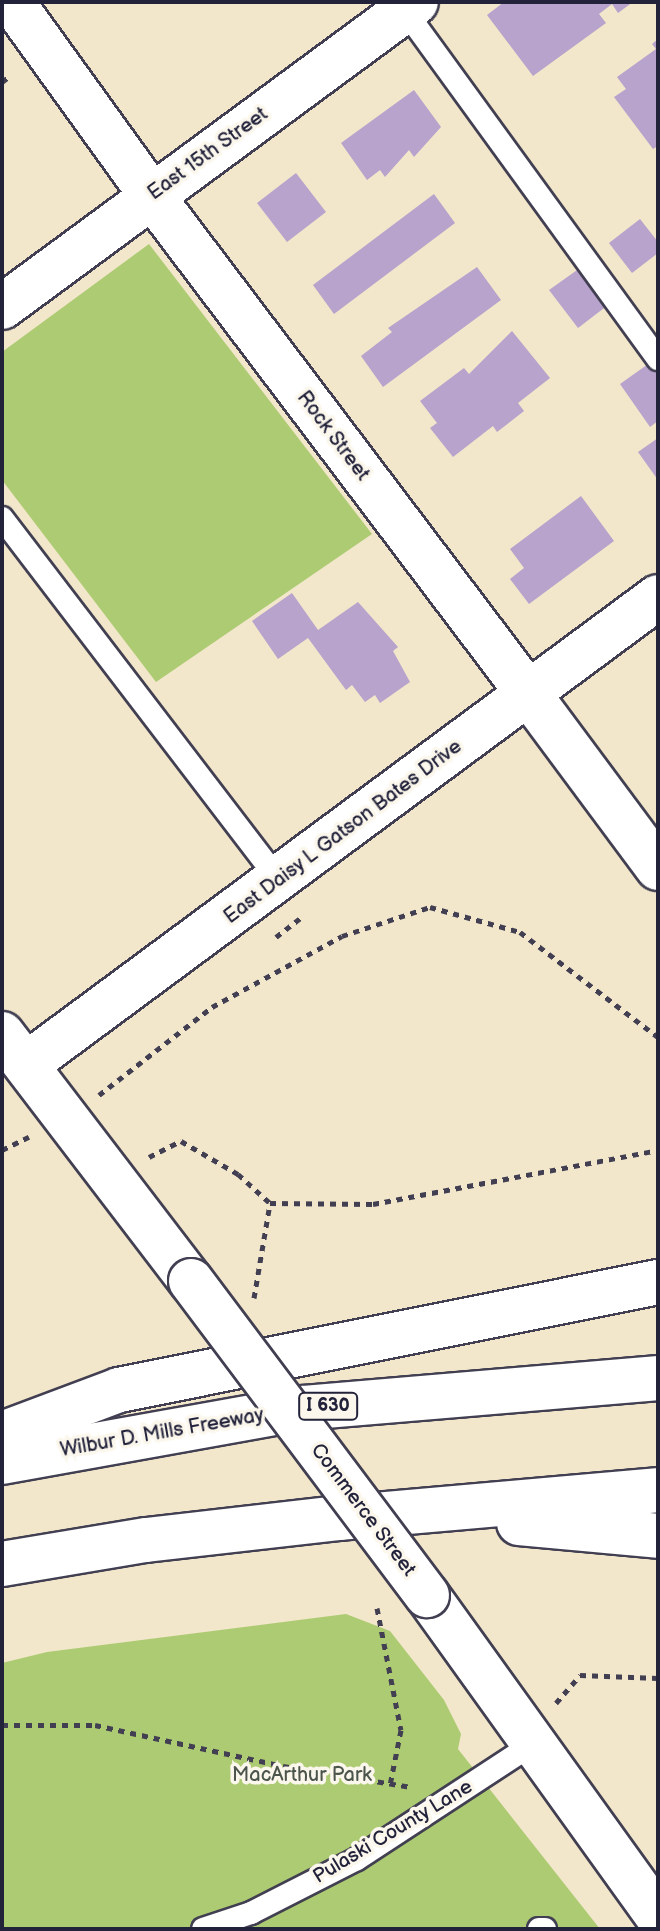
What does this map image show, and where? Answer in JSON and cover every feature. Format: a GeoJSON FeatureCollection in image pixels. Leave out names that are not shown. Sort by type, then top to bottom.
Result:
{"type":"FeatureCollection","features":[{"type":"Feature","properties":{"kind":"main road","name":"Rock Street"},"geometry":{"type":"LineString","coordinates":[[12,2],[152,196],[658,868]]}},
{"type":"Feature","properties":{"kind":"main road","name":"East 15th Street"},"geometry":{"type":"LineString","coordinates":[[2,307],[406,5]]}},
{"type":"Feature","properties":{"kind":"main road","name":"East Daisy L Gatson Bates Drive"},"geometry":{"type":"LineString","coordinates":[[14,1049],[279,880],[658,597]]}},
{"type":"Feature","properties":{"kind":"main road","name":"Commerce Street"},"geometry":{"type":"LineString","coordinates":[[14,1049],[427,1595],[658,1917]]}},
{"type":"Feature","properties":{"kind":"main road"},"geometry":{"type":"LineString","coordinates":[[2,1434],[119,1390],[658,1282]]}},
{"type":"Feature","properties":{"kind":"main road","name":"Wilbur D. Mills Freeway"},"geometry":{"type":"LineString","coordinates":[[2,1462],[302,1408],[658,1378]]}},
{"type":"Feature","properties":{"kind":"main road"},"geometry":{"type":"LineString","coordinates":[[2,1564],[146,1540],[658,1490]]}},
{"type":"Feature","properties":{"kind":"main road"},"geometry":{"type":"LineString","coordinates":[[413,1513],[658,1536]]}},
{"type":"Feature","properties":{"kind":"lane"},"geometry":{"type":"LineString","coordinates":[[406,5],[658,359]]}},
{"type":"Feature","properties":{"kind":"lane"},"geometry":{"type":"LineString","coordinates":[[2,518],[279,880]]}},
{"type":"Feature","properties":{"kind":"lane","name":"Pulaski County Lane"},"geometry":{"type":"LineString","coordinates":[[203,1929],[251,1913],[357,1859],[533,1744]]}},
{"type":"Feature","properties":{"kind":"path"},"geometry":{"type":"LineString","coordinates":[[2,82],[11,75]]}},
{"type":"Feature","properties":{"kind":"path"},"geometry":{"type":"LineString","coordinates":[[104,1092],[212,1007],[342,936],[430,907],[520,932],[658,1037]]}},
{"type":"Feature","properties":{"kind":"path"},"geometry":{"type":"LineString","coordinates":[[148,1158],[181,1141],[238,1174],[270,1203],[373,1204],[658,1150]]}},
{"type":"Feature","properties":{"kind":"path"},"geometry":{"type":"LineString","coordinates":[[2,1150],[22,1142]]}},
{"type":"Feature","properties":{"kind":"path"},"geometry":{"type":"LineString","coordinates":[[254,1303],[270,1203]]}},
{"type":"Feature","properties":{"kind":"path"},"geometry":{"type":"LineString","coordinates":[[377,1608],[401,1730],[390,1785]]}},
{"type":"Feature","properties":{"kind":"path"},"geometry":{"type":"LineString","coordinates":[[556,1703],[580,1675],[658,1678]]}},
{"type":"Feature","properties":{"kind":"path"},"geometry":{"type":"LineString","coordinates":[[2,1725],[95,1725],[412,1787]]}},
{"type":"Feature","properties":{"kind":"green space"},"geometry":{"type":"Polygon","coordinates":[[[149,244],[372,534],[156,682],[2,480],[2,352],[149,244]]]}},
{"type":"Feature","properties":{"kind":"green space","name":"MacArthur Park"},"geometry":{"type":"Polygon","coordinates":[[[346,1614],[390,1631],[444,1700],[461,1734],[458,1749],[600,1929],[2,1929],[2,1663],[47,1652],[346,1614]]]}},
{"type":"Feature","properties":{"kind":"building"},"geometry":{"type":"Polygon","coordinates":[[[504,2],[633,2],[618,13],[612,4],[599,14],[606,23],[533,76],[487,15],[504,2]]]}},
{"type":"Feature","properties":{"kind":"building"},"geometry":{"type":"Polygon","coordinates":[[[658,39],[658,146],[653,149],[614,97],[626,89],[617,77],[656,49],[652,44],[658,39]]]}},
{"type":"Feature","properties":{"kind":"building"},"geometry":{"type":"Polygon","coordinates":[[[414,90],[441,127],[414,157],[409,150],[385,177],[380,170],[367,180],[341,143],[414,90]]]}},
{"type":"Feature","properties":{"kind":"building"},"geometry":{"type":"Polygon","coordinates":[[[296,173],[326,212],[287,242],[257,203],[296,173]]]}},
{"type":"Feature","properties":{"kind":"building"},"geometry":{"type":"Polygon","coordinates":[[[434,194],[455,223],[334,314],[313,285],[434,194]]]}},
{"type":"Feature","properties":{"kind":"building"},"geometry":{"type":"Polygon","coordinates":[[[640,219],[658,242],[658,253],[632,273],[609,243],[640,219]]]}},
{"type":"Feature","properties":{"kind":"building"},"geometry":{"type":"Polygon","coordinates":[[[477,267],[501,300],[383,387],[361,356],[392,332],[388,328],[477,267]]]}},
{"type":"Feature","properties":{"kind":"building"},"geometry":{"type":"Polygon","coordinates":[[[580,268],[608,305],[578,328],[549,290],[580,268]]]}},
{"type":"Feature","properties":{"kind":"building"},"geometry":{"type":"Polygon","coordinates":[[[512,331],[550,378],[518,403],[524,411],[497,432],[493,426],[453,457],[430,428],[437,423],[420,401],[464,368],[469,374],[512,331]]]}},
{"type":"Feature","properties":{"kind":"building"},"geometry":{"type":"Polygon","coordinates":[[[651,362],[658,372],[658,421],[650,427],[620,384],[651,362]]]}},
{"type":"Feature","properties":{"kind":"building"},"geometry":{"type":"Polygon","coordinates":[[[658,438],[658,480],[638,452],[658,438]]]}},
{"type":"Feature","properties":{"kind":"building"},"geometry":{"type":"Polygon","coordinates":[[[581,496],[614,541],[529,604],[510,579],[524,568],[510,549],[581,496]]]}},
{"type":"Feature","properties":{"kind":"building"},"geometry":{"type":"Polygon","coordinates":[[[292,593],[318,630],[358,602],[398,647],[393,651],[410,682],[380,703],[375,695],[365,702],[352,685],[346,690],[308,638],[278,659],[252,621],[292,593]]]}}]}
